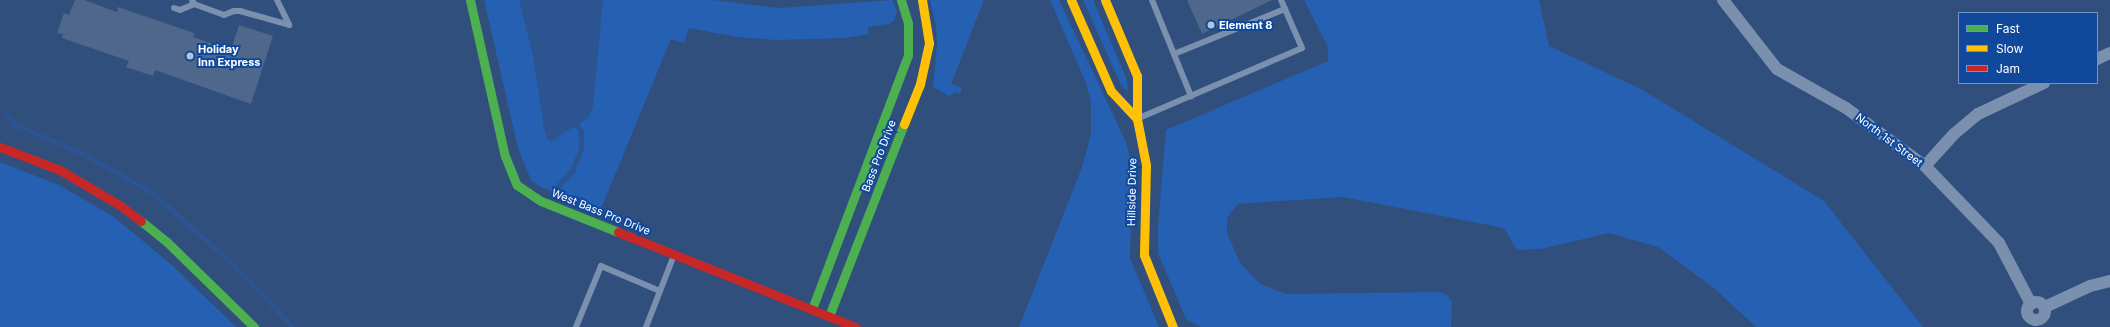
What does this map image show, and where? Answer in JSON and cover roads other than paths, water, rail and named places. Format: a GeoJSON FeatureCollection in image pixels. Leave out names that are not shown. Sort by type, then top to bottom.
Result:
{"type":"FeatureCollection","features":[{"type":"Feature","properties":{"kind":"main road","name":"West Bass Pro Drive"},"geometry":{"type":"LineString","coordinates":[[470,0],[505,156],[517,184],[541,201],[856,327]]}},
{"type":"Feature","properties":{"kind":"main road","name":"Bass Pro Drive"},"geometry":{"type":"LineString","coordinates":[[812,309],[908,56],[908,24],[901,0]]}},
{"type":"Feature","properties":{"kind":"main road","name":"Bass Pro Drive"},"geometry":{"type":"LineString","coordinates":[[829,316],[920,84],[929,43],[922,0]]}},
{"type":"Feature","properties":{"kind":"main road","name":"Hillside Drive"},"geometry":{"type":"LineString","coordinates":[[1072,0],[1111,91],[1137,119],[1144,145],[1146,164],[1144,255],[1173,327]]}},
{"type":"Feature","properties":{"kind":"main road"},"geometry":{"type":"LineString","coordinates":[[1105,0],[1137,76],[1137,119]]}},
{"type":"Feature","properties":{"kind":"main road"},"geometry":{"type":"LineString","coordinates":[[0,147],[60,170],[121,206],[167,242],[254,327]]}},
{"type":"Feature","properties":{"kind":"street","name":"North 1st Street"},"geometry":{"type":"LineString","coordinates":[[1729,2],[1777,69],[1846,108],[1925,166],[1999,243],[2031,304]]}},
{"type":"Feature","properties":{"kind":"street"},"geometry":{"type":"LineString","coordinates":[[2098,58],[2110,52]]}},
{"type":"Feature","properties":{"kind":"street"},"geometry":{"type":"LineString","coordinates":[[1925,166],[1954,134],[1978,114],[2042,84]]}},
{"type":"Feature","properties":{"kind":"street"},"geometry":{"type":"LineString","coordinates":[[2045,308],[2090,286],[2110,281]]}},
{"type":"Feature","properties":{"kind":"street"},"geometry":{"type":"LineString","coordinates":[[2039,302],[2045,308],[2045,315],[2041,324],[2032,320],[2028,316],[2028,309],[2031,304],[2039,302]]}},
{"type":"Feature","properties":{"kind":"lane"},"geometry":{"type":"LineString","coordinates":[[174,8],[180,10],[193,2],[224,15],[234,10],[288,25],[276,0]]}},
{"type":"Feature","properties":{"kind":"lane"},"geometry":{"type":"LineString","coordinates":[[1152,0],[1191,96]]}},
{"type":"Feature","properties":{"kind":"lane"},"geometry":{"type":"LineString","coordinates":[[1137,119],[1302,48],[1281,0]]}},
{"type":"Feature","properties":{"kind":"lane"},"geometry":{"type":"LineString","coordinates":[[1174,54],[1285,9]]}},
{"type":"Feature","properties":{"kind":"lane"},"geometry":{"type":"LineString","coordinates":[[646,327],[674,254]]}},
{"type":"Feature","properties":{"kind":"lane"},"geometry":{"type":"LineString","coordinates":[[576,327],[601,266],[660,291]]}},
{"type":"Feature","properties":{"kind":"waterway"},"geometry":{"type":"LineString","coordinates":[[6,113],[14,124],[86,155],[153,193],[235,266],[293,327]]}},
{"type":"Feature","properties":{"kind":"waterway"},"geometry":{"type":"LineString","coordinates":[[552,193],[572,171],[581,149],[581,132],[577,126]]}},
{"type":"Feature","properties":{"kind":"place","name":"Element 8"},"geometry":{"type":"Point","coordinates":[1211,25]}},
{"type":"Feature","properties":{"kind":"place","name":"Holiday Inn Express"},"geometry":{"type":"Point","coordinates":[190,56]}}]}
